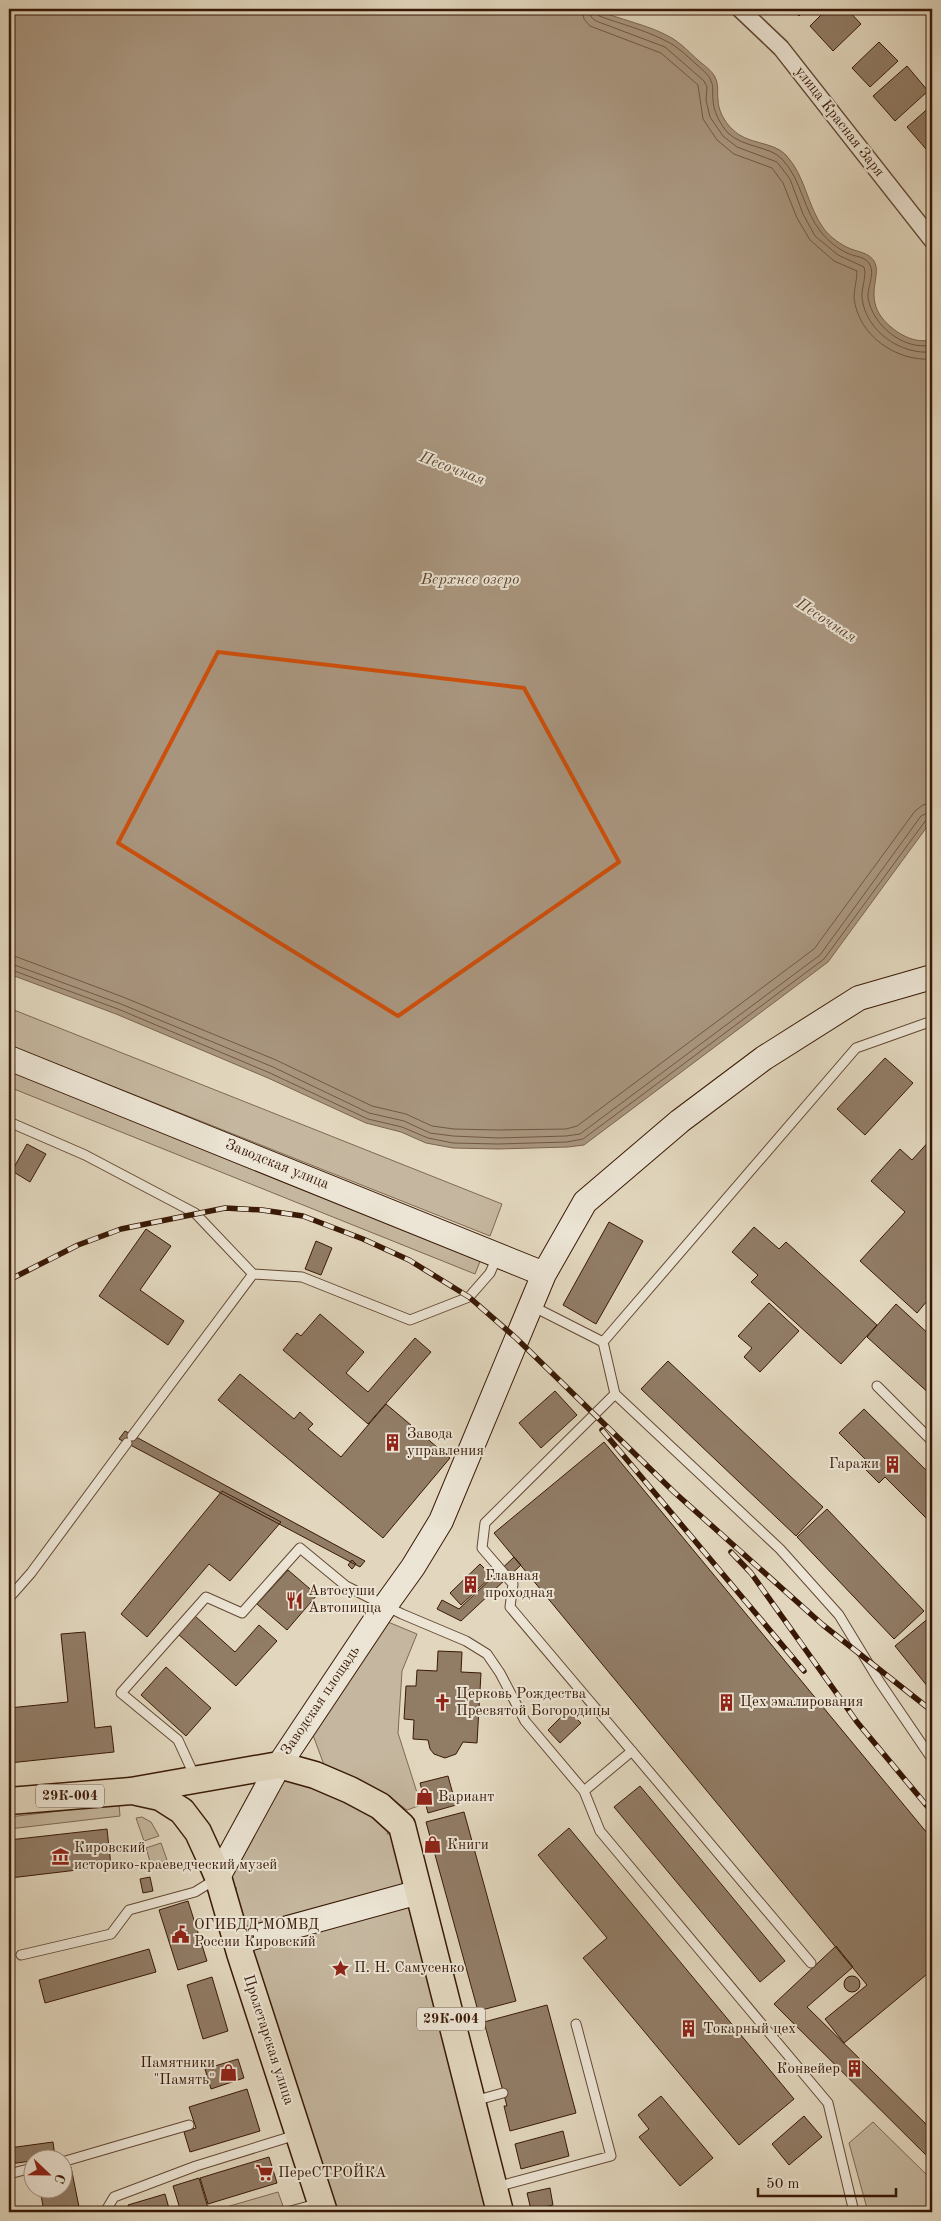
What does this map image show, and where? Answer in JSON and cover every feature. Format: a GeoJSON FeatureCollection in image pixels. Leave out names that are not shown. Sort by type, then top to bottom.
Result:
{"type":"FeatureCollection","features":[{"type":"Feature","properties":{"kind":"main road","name":"Заводская площадь"},"geometry":{"type":"LineString","coordinates":[[419,1892],[402,1826],[380,1806],[350,1790],[315,1775],[279,1765],[413,1567],[441,1521],[544,1274],[585,1202],[680,1120],[764,1058],[859,998],[932,977]]}},
{"type":"Feature","properties":{"kind":"main road","name":"Заводская улица"},"geometry":{"type":"LineString","coordinates":[[9,1058],[544,1274]]}},
{"type":"Feature","properties":{"kind":"main road"},"geometry":{"type":"LineString","coordinates":[[300,1733],[305,1756],[315,1775]]}},
{"type":"Feature","properties":{"kind":"main road"},"geometry":{"type":"LineString","coordinates":[[218,1877],[279,1765]]}},
{"type":"Feature","properties":{"kind":"main road","name":"29К-004"},"geometry":{"type":"LineString","coordinates":[[9,1801],[131,1791],[279,1765]]}},
{"type":"Feature","properties":{"kind":"main road","name":"Пролетарская улица"},"geometry":{"type":"LineString","coordinates":[[131,1791],[160,1797],[182,1810],[198,1832],[218,1877],[322,2208]]}},
{"type":"Feature","properties":{"kind":"main road"},"geometry":{"type":"LineString","coordinates":[[237,1942],[419,1892]]}},
{"type":"Feature","properties":{"kind":"main road","name":"29К-004"},"geometry":{"type":"LineString","coordinates":[[419,1892],[497,2200]]}},
{"type":"Feature","properties":{"kind":"street","name":"улица Красная Заря"},"geometry":{"type":"LineString","coordinates":[[740,9],[781,48],[932,240]]}},
{"type":"Feature","properties":{"kind":"lane"},"geometry":{"type":"LineString","coordinates":[[603,1342],[856,1048],[932,1021]]}},
{"type":"Feature","properties":{"kind":"lane"},"geometry":{"type":"LineString","coordinates":[[9,1122],[85,1155],[195,1213],[253,1274],[302,1277],[410,1320],[469,1297],[490,1273],[498,1254]]}},
{"type":"Feature","properties":{"kind":"lane"},"geometry":{"type":"LineString","coordinates":[[9,1598],[31,1572],[253,1274]]}},
{"type":"Feature","properties":{"kind":"lane"},"geometry":{"type":"LineString","coordinates":[[530,1305],[603,1342]]}},
{"type":"Feature","properties":{"kind":"lane"},"geometry":{"type":"LineString","coordinates":[[603,1342],[615,1394],[780,1549],[839,1615],[879,1681],[932,1759]]}},
{"type":"Feature","properties":{"kind":"lane"},"geometry":{"type":"LineString","coordinates":[[877,1386],[931,1436]]}},
{"type":"Feature","properties":{"kind":"lane"},"geometry":{"type":"LineString","coordinates":[[615,1394],[485,1523],[482,1548],[513,1584],[510,1606],[811,1964]]}},
{"type":"Feature","properties":{"kind":"lane"},"geometry":{"type":"LineString","coordinates":[[196,1780],[178,1740],[121,1693],[206,1597],[242,1614],[300,1548],[346,1586],[385,1606],[466,1641],[487,1654],[500,1673],[525,1721],[584,1791],[600,1831],[828,2103],[854,2212]]}},
{"type":"Feature","properties":{"kind":"lane"},"geometry":{"type":"LineString","coordinates":[[584,1791],[632,1751]]}},
{"type":"Feature","properties":{"kind":"lane"},"geometry":{"type":"LineString","coordinates":[[21,1955],[110,1934],[129,1910],[195,1892],[218,1877]]}},
{"type":"Feature","properties":{"kind":"lane"},"geometry":{"type":"LineString","coordinates":[[497,2200],[611,2156],[576,2024]]}},
{"type":"Feature","properties":{"kind":"lane"},"geometry":{"type":"LineString","coordinates":[[473,2102],[503,2092]]}},
{"type":"Feature","properties":{"kind":"lane"},"geometry":{"type":"LineString","coordinates":[[72,2159],[189,2124]]}},
{"type":"Feature","properties":{"kind":"lane"},"geometry":{"type":"LineString","coordinates":[[105,2212],[114,2197],[196,2166],[298,2134]]}},
{"type":"Feature","properties":{"kind":"lane"},"geometry":{"type":"LineString","coordinates":[[9,2174],[22,2171]]}},
{"type":"Feature","properties":{"kind":"lane"},"geometry":{"type":"LineString","coordinates":[[287,2212],[322,2208]]}},
{"type":"Feature","properties":{"kind":"highlighted area"},"geometry":{"type":"Polygon","coordinates":[[[218,652],[524,688],[619,862],[398,1016],[118,843],[218,652]]]}},
{"type":"Feature","properties":{"kind":"shaded area"},"geometry":{"type":"Polygon","coordinates":[[[9,1008],[502,1204],[490,1236],[9,1045],[9,1008]]]}},
{"type":"Feature","properties":{"kind":"shaded area"},"geometry":{"type":"Polygon","coordinates":[[[9,1064],[483,1254],[475,1274],[9,1087],[9,1064]]]}},
{"type":"Feature","properties":{"kind":"shaded area"},"geometry":{"type":"Polygon","coordinates":[[[388,1622],[417,1634],[402,1671],[398,1733],[421,1805],[407,1810],[384,1793],[324,1765],[313,1735],[388,1622]]]}},
{"type":"Feature","properties":{"kind":"shaded area"},"geometry":{"type":"Polygon","coordinates":[[[284,1780],[326,1793],[353,1805],[389,1829],[387,1834],[393,1834],[486,2212],[337,2212],[234,1894],[233,1890],[237,1888],[234,1887],[230,1875],[284,1780]]]}},
{"type":"Feature","properties":{"kind":"shaded area"},"geometry":{"type":"Polygon","coordinates":[[[119,1804],[120,1816],[9,1829],[9,1817],[119,1804]]]}},
{"type":"Feature","properties":{"kind":"shaded area"},"geometry":{"type":"Polygon","coordinates":[[[142,1817],[151,1822],[159,1836],[144,1841],[136,1818],[142,1817]]]}},
{"type":"Feature","properties":{"kind":"shaded area"},"geometry":{"type":"Polygon","coordinates":[[[161,1843],[167,1860],[151,1865],[146,1848],[161,1843]]]}},
{"type":"Feature","properties":{"kind":"shaded area"},"geometry":{"type":"Polygon","coordinates":[[[873,2122],[932,2180],[932,2212],[868,2212],[849,2143],[873,2122]]]}},
{"type":"Feature","properties":{"kind":"shaded area"},"geometry":{"type":"Polygon","coordinates":[[[278,2192],[283,2206],[262,2212],[209,2212],[278,2192]]]}},
{"type":"Feature","properties":{"kind":"water","name":"Верхнее озеро"},"geometry":{"type":"Polygon","coordinates":[[[9,9],[596,9],[652,29],[678,42],[712,73],[717,83],[720,111],[732,129],[745,138],[774,147],[786,155],[798,173],[818,220],[826,232],[843,245],[867,254],[872,258],[876,266],[874,299],[884,321],[896,331],[910,338],[925,341],[932,339],[932,820],[828,962],[584,1145],[498,1149],[453,1148],[426,1143],[401,1132],[366,1123],[268,1078],[116,1014],[9,974],[9,9]]]}},
{"type":"Feature","properties":{"kind":"building"},"geometry":{"type":"Polygon","coordinates":[[[792,9],[806,9],[799,16],[792,9]]]}},
{"type":"Feature","properties":{"kind":"building"},"geometry":{"type":"Polygon","coordinates":[[[827,9],[847,9],[861,24],[833,51],[810,26],[827,9]]]}},
{"type":"Feature","properties":{"kind":"building"},"geometry":{"type":"Polygon","coordinates":[[[879,42],[898,61],[870,87],[852,68],[879,42]]]}},
{"type":"Feature","properties":{"kind":"building"},"geometry":{"type":"Polygon","coordinates":[[[907,66],[928,91],[895,121],[873,96],[907,66]]]}},
{"type":"Feature","properties":{"kind":"building"},"geometry":{"type":"Polygon","coordinates":[[[932,105],[932,156],[907,127],[932,105]]]}},
{"type":"Feature","properties":{"kind":"building"},"geometry":{"type":"Polygon","coordinates":[[[885,1058],[913,1083],[865,1135],[837,1109],[885,1058]]]}},
{"type":"Feature","properties":{"kind":"building"},"geometry":{"type":"Polygon","coordinates":[[[932,1138],[932,1295],[917,1313],[860,1261],[905,1212],[871,1181],[900,1149],[912,1160],[932,1138]]]}},
{"type":"Feature","properties":{"kind":"building"},"geometry":{"type":"Polygon","coordinates":[[[27,1144],[46,1154],[30,1182],[12,1171],[27,1144]]]}},
{"type":"Feature","properties":{"kind":"building"},"geometry":{"type":"Polygon","coordinates":[[[609,1222],[643,1241],[596,1324],[563,1305],[609,1222]]]}},
{"type":"Feature","properties":{"kind":"building"},"geometry":{"type":"Polygon","coordinates":[[[754,1227],[779,1249],[786,1242],[877,1325],[841,1364],[751,1282],[758,1275],[732,1252],[754,1227]]]}},
{"type":"Feature","properties":{"kind":"building"},"geometry":{"type":"Polygon","coordinates":[[[146,1229],[171,1246],[140,1290],[184,1321],[168,1345],[99,1296],[146,1229]]]}},
{"type":"Feature","properties":{"kind":"building"},"geometry":{"type":"Polygon","coordinates":[[[316,1241],[332,1248],[321,1275],[305,1269],[316,1241]]]}},
{"type":"Feature","properties":{"kind":"building"},"geometry":{"type":"Polygon","coordinates":[[[769,1303],[799,1331],[760,1372],[744,1357],[752,1348],[738,1336],[769,1303]]]}},
{"type":"Feature","properties":{"kind":"building"},"geometry":{"type":"Polygon","coordinates":[[[896,1304],[932,1337],[932,1396],[867,1337],[896,1304]]]}},
{"type":"Feature","properties":{"kind":"building"},"geometry":{"type":"Polygon","coordinates":[[[320,1314],[364,1352],[346,1373],[368,1392],[415,1338],[431,1352],[368,1424],[283,1350],[297,1333],[301,1336],[320,1314]]]}},
{"type":"Feature","properties":{"kind":"building"},"geometry":{"type":"Polygon","coordinates":[[[668,1361],[823,1507],[796,1536],[641,1389],[668,1361]]]}},
{"type":"Feature","properties":{"kind":"building","name":"Завода управления"},"geometry":{"type":"Polygon","coordinates":[[[240,1374],[294,1419],[300,1412],[313,1424],[308,1429],[341,1457],[386,1404],[450,1458],[383,1538],[218,1400],[240,1374]]]}},
{"type":"Feature","properties":{"kind":"building"},"geometry":{"type":"Polygon","coordinates":[[[555,1391],[577,1415],[541,1448],[519,1423],[555,1391]]]}},
{"type":"Feature","properties":{"kind":"building","name":"Гаражи"},"geometry":{"type":"Polygon","coordinates":[[[864,1409],[932,1476],[932,1524],[885,1477],[879,1483],[863,1467],[868,1462],[839,1433],[864,1409]]]}},
{"type":"Feature","properties":{"kind":"building"},"geometry":{"type":"Polygon","coordinates":[[[125,1431],[365,1561],[360,1567],[119,1439],[125,1431]]]}},
{"type":"Feature","properties":{"kind":"building","name":"Цех эмалирования"},"geometry":{"type":"Polygon","coordinates":[[[604,1442],[932,1839],[932,1970],[844,2043],[825,2019],[867,1985],[494,1533],[604,1442]]]}},
{"type":"Feature","properties":{"kind":"building"},"geometry":{"type":"Polygon","coordinates":[[[222,1491],[281,1522],[230,1581],[209,1564],[147,1637],[121,1614],[222,1491]]]}},
{"type":"Feature","properties":{"kind":"building"},"geometry":{"type":"Polygon","coordinates":[[[827,1509],[924,1611],[894,1639],[797,1537],[827,1509]]]}},
{"type":"Feature","properties":{"kind":"building"},"geometry":{"type":"Polygon","coordinates":[[[514,1557],[521,1565],[461,1621],[437,1609],[442,1600],[459,1609],[514,1557]]]}},
{"type":"Feature","properties":{"kind":"building"},"geometry":{"type":"Polygon","coordinates":[[[352,1560],[356,1564],[352,1569],[348,1565],[352,1560]]]}},
{"type":"Feature","properties":{"kind":"building","name":"Главная проходная"},"geometry":{"type":"Polygon","coordinates":[[[480,1564],[492,1576],[461,1605],[450,1593],[480,1564]]]}},
{"type":"Feature","properties":{"kind":"building"},"geometry":{"type":"Polygon","coordinates":[[[288,1570],[317,1595],[287,1630],[257,1604],[288,1570]]]}},
{"type":"Feature","properties":{"kind":"building"},"geometry":{"type":"Polygon","coordinates":[[[195,1616],[235,1652],[259,1625],[277,1641],[236,1686],[178,1634],[195,1616]]]}},
{"type":"Feature","properties":{"kind":"building"},"geometry":{"type":"Polygon","coordinates":[[[930,1617],[932,1620],[932,1692],[895,1646],[930,1617]]]}},
{"type":"Feature","properties":{"kind":"building"},"geometry":{"type":"Polygon","coordinates":[[[85,1632],[95,1728],[111,1726],[114,1752],[9,1763],[9,1708],[68,1702],[61,1634],[85,1632]]]}},
{"type":"Feature","properties":{"kind":"building","name":"Церковь Рождества Пресвятой Богородицы"},"geometry":{"type":"Polygon","coordinates":[[[438,1651],[462,1652],[461,1672],[481,1673],[477,1743],[463,1742],[456,1754],[445,1758],[434,1754],[430,1749],[428,1740],[413,1739],[414,1720],[404,1719],[406,1686],[416,1686],[417,1670],[437,1671],[438,1651]]]}},
{"type":"Feature","properties":{"kind":"building"},"geometry":{"type":"Polygon","coordinates":[[[166,1667],[211,1708],[186,1736],[141,1695],[166,1667]]]}},
{"type":"Feature","properties":{"kind":"building"},"geometry":{"type":"Polygon","coordinates":[[[568,1710],[581,1723],[560,1743],[548,1730],[568,1710]]]}},
{"type":"Feature","properties":{"kind":"building"},"geometry":{"type":"Polygon","coordinates":[[[448,1776],[456,1805],[428,1813],[420,1783],[448,1776]]]}},
{"type":"Feature","properties":{"kind":"building"},"geometry":{"type":"Polygon","coordinates":[[[640,1786],[785,1961],[760,1982],[614,1807],[640,1786]]]}},
{"type":"Feature","properties":{"kind":"building"},"geometry":{"type":"Polygon","coordinates":[[[464,1812],[516,2001],[478,2011],[426,1822],[464,1812]]]}},
{"type":"Feature","properties":{"kind":"building","name":"Токарный цех"},"geometry":{"type":"Polygon","coordinates":[[[569,1828],[794,2099],[739,2145],[583,1958],[607,1938],[538,1855],[569,1828]]]}},
{"type":"Feature","properties":{"kind":"building","name":"Кировский историко-краеведческий музей"},"geometry":{"type":"Polygon","coordinates":[[[107,1829],[111,1866],[10,1878],[9,1840],[107,1829]]]}},
{"type":"Feature","properties":{"kind":"building"},"geometry":{"type":"Polygon","coordinates":[[[150,1877],[153,1891],[143,1893],[140,1879],[150,1877]]]}},
{"type":"Feature","properties":{"kind":"building"},"geometry":{"type":"Polygon","coordinates":[[[188,1901],[207,1961],[178,1970],[159,1910],[188,1901]]]}},
{"type":"Feature","properties":{"kind":"building","name":"Конвейер"},"geometry":{"type":"Polygon","coordinates":[[[836,1946],[853,1967],[807,2007],[932,2130],[932,2161],[774,2004],[836,1946]]]}},
{"type":"Feature","properties":{"kind":"building"},"geometry":{"type":"Polygon","coordinates":[[[149,1949],[156,1972],[45,2003],[39,1980],[149,1949]]]}},
{"type":"Feature","properties":{"kind":"building"},"geometry":{"type":"Polygon","coordinates":[[[849,1976],[855,1976],[860,1981],[858,1990],[849,1992],[844,1987],[844,1981],[849,1976]]]}},
{"type":"Feature","properties":{"kind":"building"},"geometry":{"type":"Polygon","coordinates":[[[212,1977],[228,2031],[203,2039],[187,1985],[212,1977]]]}},
{"type":"Feature","properties":{"kind":"building"},"geometry":{"type":"Polygon","coordinates":[[[547,2005],[576,2113],[510,2131],[504,2106],[507,2106],[484,2022],[547,2005]]]}},
{"type":"Feature","properties":{"kind":"building"},"geometry":{"type":"Polygon","coordinates":[[[238,2059],[244,2078],[211,2089],[205,2069],[238,2059]]]}},
{"type":"Feature","properties":{"kind":"building"},"geometry":{"type":"Polygon","coordinates":[[[247,2089],[260,2131],[190,2152],[184,2132],[196,2128],[189,2107],[247,2089]]]}},
{"type":"Feature","properties":{"kind":"building"},"geometry":{"type":"Polygon","coordinates":[[[661,2096],[713,2158],[680,2186],[639,2137],[649,2129],[638,2115],[661,2096]]]}},
{"type":"Feature","properties":{"kind":"building"},"geometry":{"type":"Polygon","coordinates":[[[804,2116],[822,2137],[789,2165],[772,2144],[804,2116]]]}},
{"type":"Feature","properties":{"kind":"building"},"geometry":{"type":"Polygon","coordinates":[[[563,2131],[569,2156],[521,2169],[515,2144],[563,2131]]]}},
{"type":"Feature","properties":{"kind":"building"},"geometry":{"type":"Polygon","coordinates":[[[53,2142],[54,2148],[22,2148],[22,2162],[9,2164],[9,2148],[53,2142]]]}},
{"type":"Feature","properties":{"kind":"building"},"geometry":{"type":"Polygon","coordinates":[[[269,2157],[277,2183],[208,2204],[200,2178],[269,2157]]]}},
{"type":"Feature","properties":{"kind":"building"},"geometry":{"type":"Polygon","coordinates":[[[72,2172],[80,2212],[44,2212],[42,2198],[72,2198],[72,2172]]]}},
{"type":"Feature","properties":{"kind":"building"},"geometry":{"type":"Polygon","coordinates":[[[199,2178],[209,2211],[181,2212],[173,2186],[199,2178]]]}},
{"type":"Feature","properties":{"kind":"building"},"geometry":{"type":"Polygon","coordinates":[[[550,2188],[553,2205],[531,2210],[527,2193],[550,2188]]]}},
{"type":"Feature","properties":{"kind":"building"},"geometry":{"type":"Polygon","coordinates":[[[165,2194],[170,2212],[131,2212],[128,2205],[165,2194]]]}},
{"type":"Feature","properties":{"kind":"railway"},"geometry":{"type":"LineString","coordinates":[[9,1280],[78,1245],[121,1229],[225,1208],[262,1210],[303,1216],[363,1239],[409,1260],[469,1297],[516,1338],[674,1492],[823,1625],[932,1711]]}},
{"type":"Feature","properties":{"kind":"railway"},"geometry":{"type":"LineString","coordinates":[[602,1430],[804,1671]]}},
{"type":"Feature","properties":{"kind":"railway"},"geometry":{"type":"LineString","coordinates":[[731,1552],[751,1573],[857,1722],[932,1812]]}},
{"type":"Feature","properties":{"kind":"place","name":"Завода управления"},"geometry":{"type":"Point","coordinates":[393,1443]}},
{"type":"Feature","properties":{"kind":"place","name":"Гаражи"},"geometry":{"type":"Point","coordinates":[893,1464]}},
{"type":"Feature","properties":{"kind":"place","name":"Главная проходная"},"geometry":{"type":"Point","coordinates":[471,1585]}},
{"type":"Feature","properties":{"kind":"place","name":"Автосуши Автопицца"},"geometry":{"type":"Point","coordinates":[294,1600]}},
{"type":"Feature","properties":{"kind":"place","name":"Цех эмалирования"},"geometry":{"type":"Point","coordinates":[726,1702]}},
{"type":"Feature","properties":{"kind":"place","name":"Церковь Рождества Пресвятой Богородицы"},"geometry":{"type":"Point","coordinates":[442,1703]}},
{"type":"Feature","properties":{"kind":"place","name":"Вариант"},"geometry":{"type":"Point","coordinates":[424,1797]}},
{"type":"Feature","properties":{"kind":"place","name":"Книги"},"geometry":{"type":"Point","coordinates":[433,1845]}},
{"type":"Feature","properties":{"kind":"place","name":"Кировский историко-краеведческий музей"},"geometry":{"type":"Point","coordinates":[60,1857]}},
{"type":"Feature","properties":{"kind":"place","name":"ОГИБДД МОМВД России Кировский"},"geometry":{"type":"Point","coordinates":[180,1934]}},
{"type":"Feature","properties":{"kind":"place","name":"П. Н. Самусенко"},"geometry":{"type":"Point","coordinates":[340,1968]}},
{"type":"Feature","properties":{"kind":"place","name":"Токарный цех"},"geometry":{"type":"Point","coordinates":[689,2029]}},
{"type":"Feature","properties":{"kind":"place","name":"Конвейер"},"geometry":{"type":"Point","coordinates":[854,2069]}},
{"type":"Feature","properties":{"kind":"place","name":"Памятники \"Память\""},"geometry":{"type":"Point","coordinates":[229,2072]}},
{"type":"Feature","properties":{"kind":"place","name":"ПереСТРОЙКА"},"geometry":{"type":"Point","coordinates":[264,2173]}},
{"type":"Feature","properties":{"kind":"water label","name":"Песочная"},"geometry":{"type":"Point","coordinates":[452,469]}},
{"type":"Feature","properties":{"kind":"water label","name":"Песочная"},"geometry":{"type":"Point","coordinates":[826,621]}}]}
